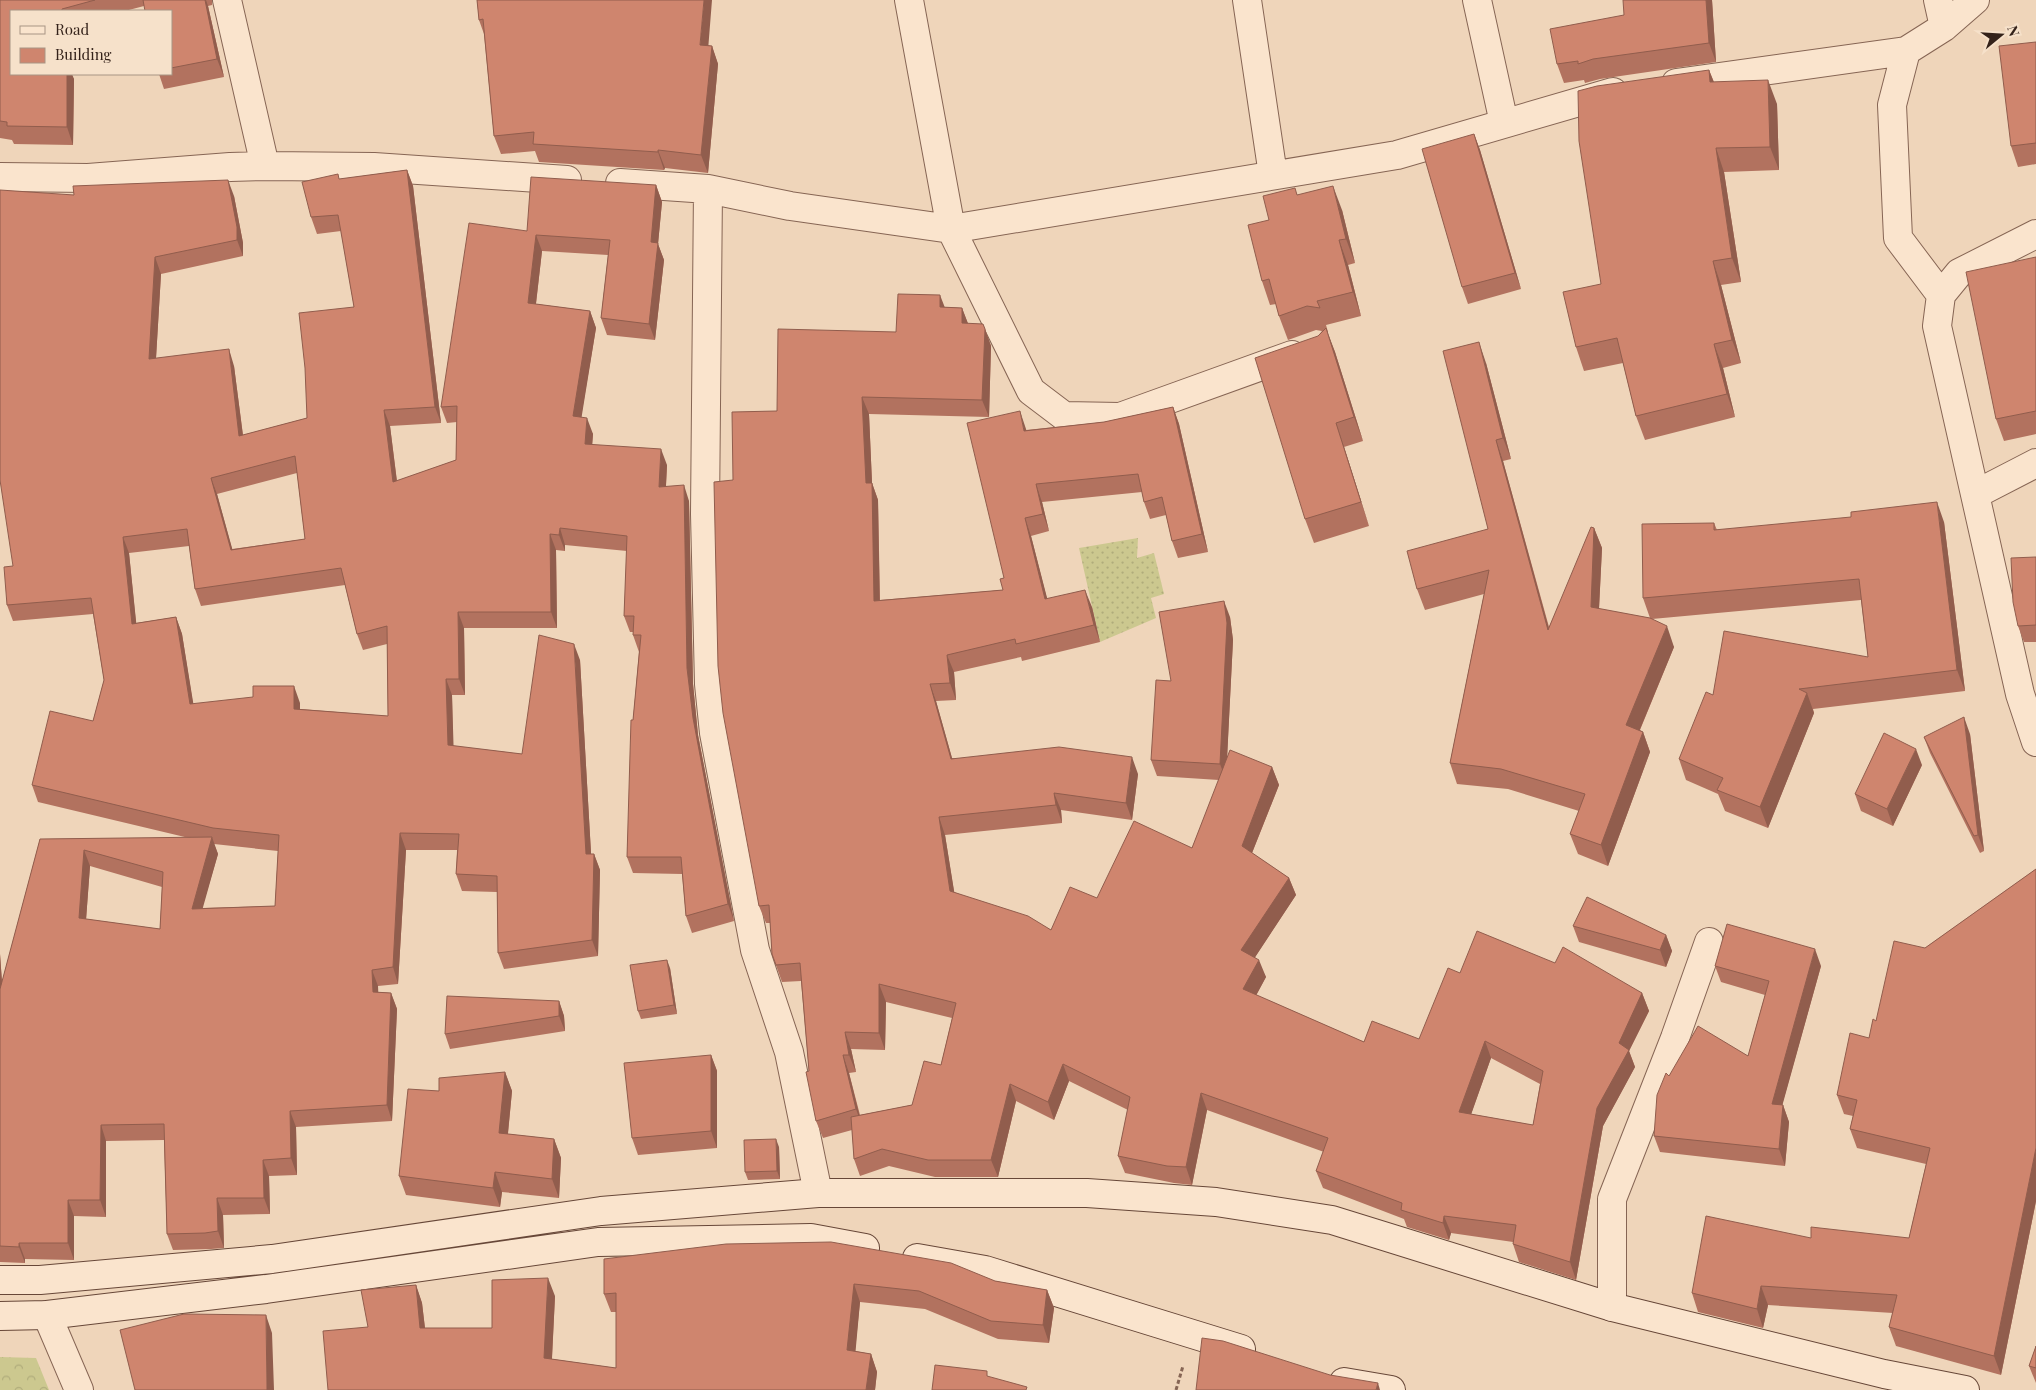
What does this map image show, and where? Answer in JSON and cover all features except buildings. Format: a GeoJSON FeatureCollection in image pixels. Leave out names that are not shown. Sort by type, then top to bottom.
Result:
{"type":"FeatureCollection","features":[{"type":"Feature","properties":{"kind":"street"},"geometry":{"type":"LineString","coordinates":[[227,0],[264,166]]}},
{"type":"Feature","properties":{"kind":"street"},"geometry":{"type":"LineString","coordinates":[[910,0],[951,229],[1031,391],[1064,416],[1120,416],[1312,348]]}},
{"type":"Feature","properties":{"kind":"street"},"geometry":{"type":"LineString","coordinates":[[1247,0],[1272,175]]}},
{"type":"Feature","properties":{"kind":"street"},"geometry":{"type":"LineString","coordinates":[[1477,0],[1504,124]]}},
{"type":"Feature","properties":{"kind":"street"},"geometry":{"type":"LineString","coordinates":[[1938,0],[1944,27]]}},
{"type":"Feature","properties":{"kind":"street"},"geometry":{"type":"LineString","coordinates":[[0,177],[88,178],[230,166],[374,167],[708,189],[790,206],[951,229],[1397,155],[1602,94],[1906,51],[1944,27],[1975,0]]}},
{"type":"Feature","properties":{"kind":"street"},"geometry":{"type":"LineString","coordinates":[[1906,51],[1892,105],[1898,238],[1941,295]]}},
{"type":"Feature","properties":{"kind":"street"},"geometry":{"type":"LineString","coordinates":[[708,189],[705,514],[709,684],[714,733],[755,950],[789,1052],[818,1193]]}},
{"type":"Feature","properties":{"kind":"street"},"geometry":{"type":"LineString","coordinates":[[2036,234],[1959,273],[1941,295],[1938,326],[1976,494],[2028,691],[2036,742]]}},
{"type":"Feature","properties":{"kind":"street"},"geometry":{"type":"LineString","coordinates":[[1976,494],[2036,463]]}},
{"type":"Feature","properties":{"kind":"street"},"geometry":{"type":"LineString","coordinates":[[1612,1307],[1612,1198],[1675,1038],[1709,942]]}},
{"type":"Feature","properties":{"kind":"street"},"geometry":{"type":"LineString","coordinates":[[0,1280],[40,1280],[272,1259],[601,1211],[818,1193],[1087,1193],[1216,1202],[1332,1220],[1612,1307],[1884,1374],[1965,1390]]}},
{"type":"Feature","properties":{"kind":"street"},"geometry":{"type":"LineString","coordinates":[[0,1316],[47,1315],[266,1289],[598,1242],[811,1238],[986,1270],[1268,1358]]}},
{"type":"Feature","properties":{"kind":"street"},"geometry":{"type":"LineString","coordinates":[[47,1315],[79,1390]]}},
{"type":"Feature","properties":{"kind":"street"},"geometry":{"type":"LineString","coordinates":[[1324,1376],[1343,1382],[1391,1390]]}},
{"type":"Feature","properties":{"kind":"green space"},"geometry":{"type":"Polygon","coordinates":[[[1138,538],[1137,558],[1154,553],[1164,594],[1151,598],[1156,618],[1100,642],[1079,548],[1138,538]]]}},
{"type":"Feature","properties":{"kind":"green space"},"geometry":{"type":"Polygon","coordinates":[[[0,1357],[36,1358],[49,1390],[0,1390],[0,1357]]]}}]}
